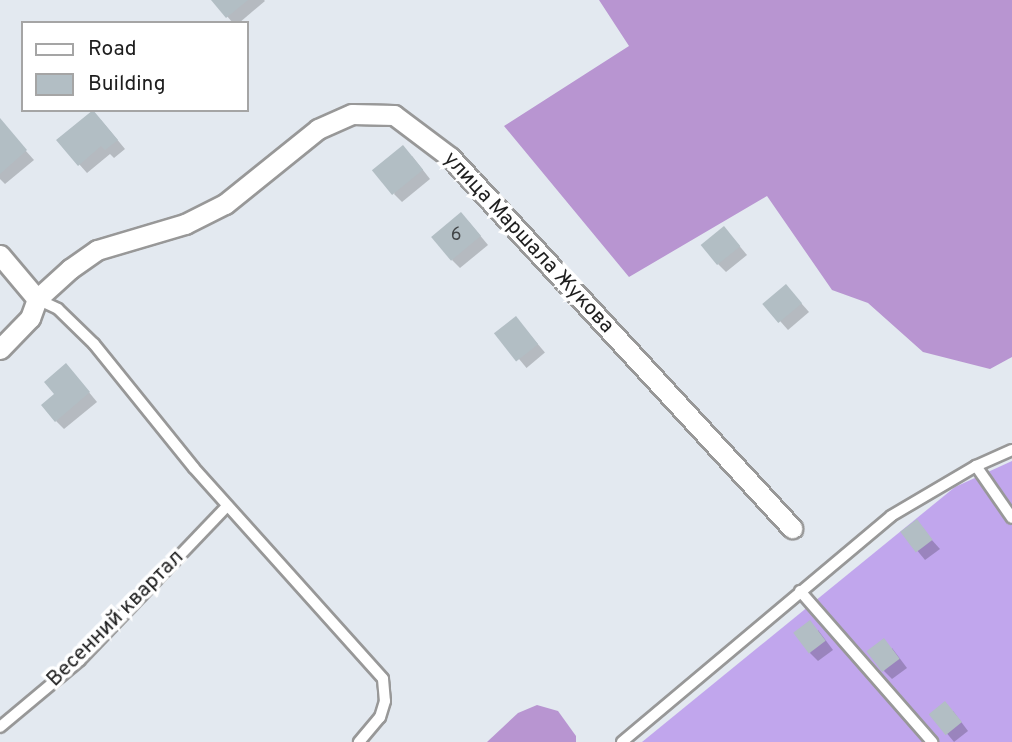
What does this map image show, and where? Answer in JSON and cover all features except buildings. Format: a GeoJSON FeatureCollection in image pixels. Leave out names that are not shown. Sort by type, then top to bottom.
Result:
{"type":"FeatureCollection","features":[{"type":"Feature","properties":{"kind":"street","name":"улица Маршала Жукова"},"geometry":{"type":"LineString","coordinates":[[0,349],[30,318],[37,299],[70,269],[97,250],[185,224],[225,204],[318,129],[352,114],[394,115],[450,157],[792,528]]}},
{"type":"Feature","properties":{"kind":"street"},"geometry":{"type":"LineString","coordinates":[[0,255],[37,299]]}},
{"type":"Feature","properties":{"kind":"lane"},"geometry":{"type":"LineString","coordinates":[[37,299],[58,309],[94,344],[227,506],[368,659],[383,679],[385,701],[380,717],[359,742]]}},
{"type":"Feature","properties":{"kind":"lane"},"geometry":{"type":"LineString","coordinates":[[622,742],[891,516],[976,466],[1012,450]]}},
{"type":"Feature","properties":{"kind":"lane"},"geometry":{"type":"LineString","coordinates":[[976,466],[1012,518]]}},
{"type":"Feature","properties":{"kind":"lane","name":"Весенний квартал"},"geometry":{"type":"LineString","coordinates":[[0,727],[80,660],[227,506]]}},
{"type":"Feature","properties":{"kind":"lane"},"geometry":{"type":"LineString","coordinates":[[800,591],[932,742]]}},
{"type":"Feature","properties":{"kind":"shaded area"},"geometry":{"type":"Polygon","coordinates":[[[599,0],[1012,0],[1012,357],[990,369],[923,352],[868,303],[832,290],[767,196],[629,277],[504,126],[629,46],[599,0]]]}},
{"type":"Feature","properties":{"kind":"shaded area"},"geometry":{"type":"Polygon","coordinates":[[[1012,461],[1012,742],[642,742],[955,487],[1012,461]]]}},
{"type":"Feature","properties":{"kind":"shaded area"},"geometry":{"type":"Polygon","coordinates":[[[537,705],[558,711],[576,736],[576,742],[487,742],[518,713],[537,705]]]}}]}
